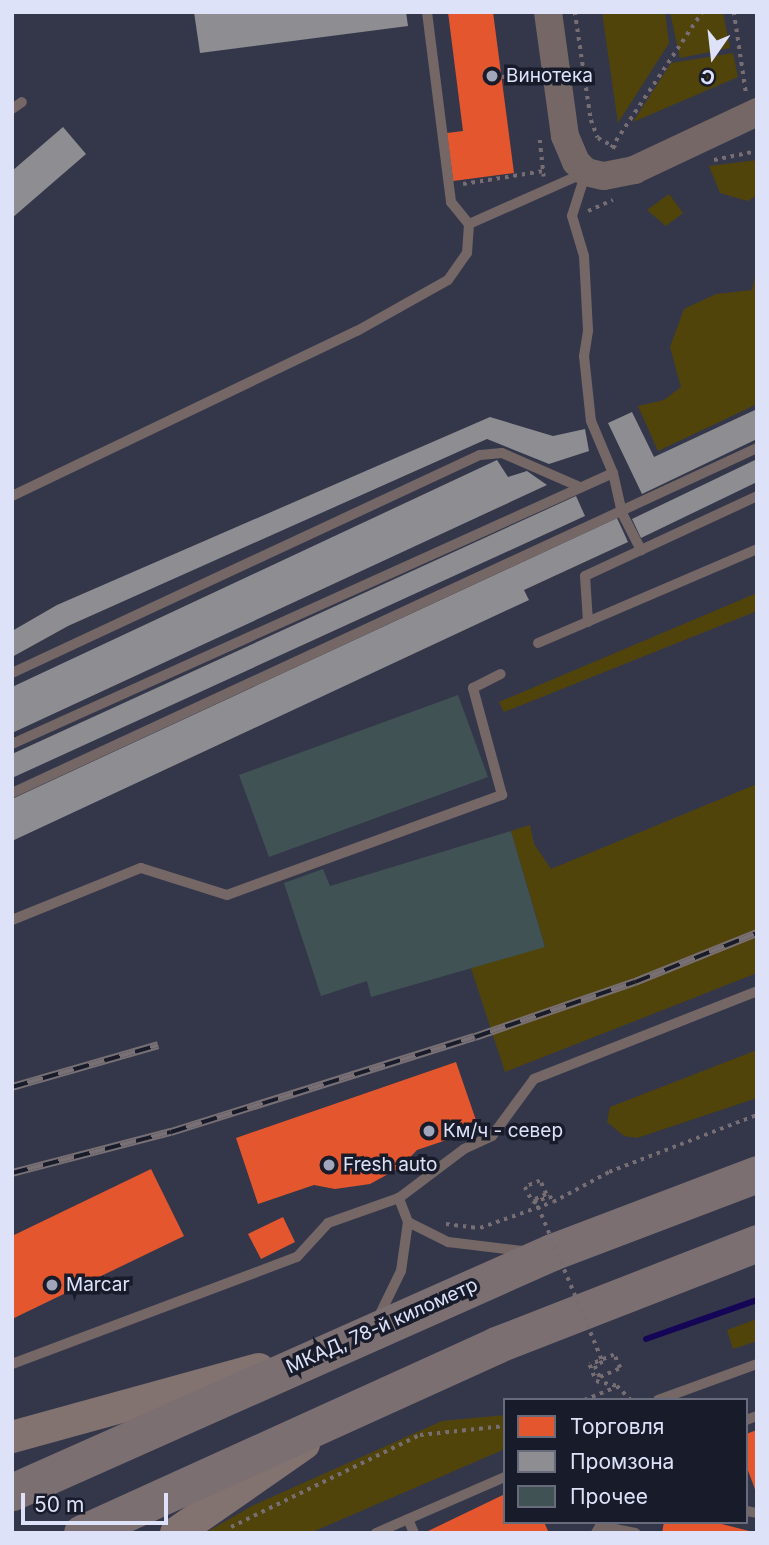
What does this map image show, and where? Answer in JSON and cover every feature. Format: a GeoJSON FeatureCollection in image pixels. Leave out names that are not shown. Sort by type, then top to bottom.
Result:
{"type":"FeatureCollection","features":[{"type":"Feature","properties":{"kind":"highway","name":"МКАД, 78-й километр"},"geometry":{"type":"LineString","coordinates":[[12,1492],[552,1252],[757,1174]]}},
{"type":"Feature","properties":{"kind":"highway"},"geometry":{"type":"LineString","coordinates":[[82,1533],[496,1345],[757,1242]]}},
{"type":"Feature","properties":{"kind":"main road"},"geometry":{"type":"LineString","coordinates":[[12,1437],[328,1350]]}},
{"type":"Feature","properties":{"kind":"main road"},"geometry":{"type":"LineString","coordinates":[[176,1533],[368,1402]]}},
{"type":"Feature","properties":{"kind":"street"},"geometry":{"type":"LineString","coordinates":[[548,12],[565,136],[576,162],[586,172],[604,176],[634,170],[757,112]]}},
{"type":"Feature","properties":{"kind":"lane"},"geometry":{"type":"LineString","coordinates":[[12,496],[357,331],[448,281],[467,253],[469,224],[451,202],[427,12]]}},
{"type":"Feature","properties":{"kind":"lane"},"geometry":{"type":"LineString","coordinates":[[469,224],[586,172]]}},
{"type":"Feature","properties":{"kind":"lane"},"geometry":{"type":"LineString","coordinates":[[586,172],[572,216],[584,256],[588,331],[584,356],[591,421],[613,472],[622,513],[641,550]]}},
{"type":"Feature","properties":{"kind":"lane"},"geometry":{"type":"LineString","coordinates":[[12,793],[622,513],[757,448]]}},
{"type":"Feature","properties":{"kind":"lane"},"geometry":{"type":"LineString","coordinates":[[12,673],[480,455],[502,453],[580,487]]}},
{"type":"Feature","properties":{"kind":"lane"},"geometry":{"type":"LineString","coordinates":[[12,744],[613,472]]}},
{"type":"Feature","properties":{"kind":"lane"},"geometry":{"type":"LineString","coordinates":[[588,622],[585,576],[757,496]]}},
{"type":"Feature","properties":{"kind":"lane"},"geometry":{"type":"LineString","coordinates":[[538,643],[757,549]]}},
{"type":"Feature","properties":{"kind":"lane"},"geometry":{"type":"LineString","coordinates":[[12,920],[141,868],[227,895],[502,795],[473,688],[500,674]]}},
{"type":"Feature","properties":{"kind":"lane"},"geometry":{"type":"LineString","coordinates":[[12,1364],[297,1257],[328,1223],[399,1198],[464,1149],[492,1136],[534,1079],[757,991]]}},
{"type":"Feature","properties":{"kind":"lane"},"geometry":{"type":"LineString","coordinates":[[367,1332],[389,1303],[401,1271],[408,1222],[399,1198]]}},
{"type":"Feature","properties":{"kind":"lane"},"geometry":{"type":"LineString","coordinates":[[408,1222],[448,1242],[552,1252]]}},
{"type":"Feature","properties":{"kind":"lane"},"geometry":{"type":"LineString","coordinates":[[664,1398],[757,1364]]}},
{"type":"Feature","properties":{"kind":"lane"},"geometry":{"type":"LineString","coordinates":[[376,1533],[503,1478]]}},
{"type":"Feature","properties":{"kind":"lane"},"geometry":{"type":"LineString","coordinates":[[408,1519],[414,1533]]}},
{"type":"Feature","properties":{"kind":"lane"},"geometry":{"type":"LineString","coordinates":[[596,1533],[600,1526],[635,1533]]}},
{"type":"Feature","properties":{"kind":"path"},"geometry":{"type":"LineString","coordinates":[[575,12],[591,120],[598,138],[611,148],[621,148]]}},
{"type":"Feature","properties":{"kind":"path"},"geometry":{"type":"LineString","coordinates":[[611,148],[702,12]]}},
{"type":"Feature","properties":{"kind":"path"},"geometry":{"type":"LineString","coordinates":[[734,12],[747,98],[757,93]]}},
{"type":"Feature","properties":{"kind":"path"},"geometry":{"type":"LineString","coordinates":[[502,77],[533,74]]}},
{"type":"Feature","properties":{"kind":"path"},"geometry":{"type":"LineString","coordinates":[[452,185],[544,171]]}},
{"type":"Feature","properties":{"kind":"path"},"geometry":{"type":"LineString","coordinates":[[455,1224],[480,1228],[553,1202],[609,1172],[757,1115]]}},
{"type":"Feature","properties":{"kind":"path"},"geometry":{"type":"LineString","coordinates":[[553,1202],[550,1196],[533,1203],[525,1187],[540,1181],[545,1194],[535,1199],[603,1363],[595,1366],[600,1377],[620,1368],[614,1355],[590,1365],[596,1381],[617,1386],[629,1398]]}},
{"type":"Feature","properties":{"kind":"path"},"geometry":{"type":"LineString","coordinates":[[589,1398],[617,1386]]}},
{"type":"Feature","properties":{"kind":"path"},"geometry":{"type":"LineString","coordinates":[[220,1533],[421,1435],[503,1426]]}},
{"type":"Feature","properties":{"kind":"shaded area"},"geometry":{"type":"Polygon","coordinates":[[[602,12],[665,12],[669,43],[618,123],[602,12]]]}},
{"type":"Feature","properties":{"kind":"shaded area"},"geometry":{"type":"Polygon","coordinates":[[[670,12],[723,12],[730,48],[680,58],[670,12]]]}},
{"type":"Feature","properties":{"kind":"shaded area"},"geometry":{"type":"Polygon","coordinates":[[[733,53],[738,77],[633,122],[671,63],[733,53]]]}},
{"type":"Feature","properties":{"kind":"shaded area"},"geometry":{"type":"Polygon","coordinates":[[[757,160],[757,195],[748,201],[720,193],[709,166],[757,160]]]}},
{"type":"Feature","properties":{"kind":"shaded area"},"geometry":{"type":"Polygon","coordinates":[[[669,194],[683,213],[666,226],[647,210],[669,194]]]}},
{"type":"Feature","properties":{"kind":"shaded area"},"geometry":{"type":"Polygon","coordinates":[[[757,268],[757,404],[658,451],[638,406],[664,400],[681,387],[670,347],[684,309],[716,294],[752,290],[757,268]]]}},
{"type":"Feature","properties":{"kind":"shaded area"},"geometry":{"type":"Polygon","coordinates":[[[757,593],[757,611],[504,712],[499,702],[757,593]]]}},
{"type":"Feature","properties":{"kind":"shaded area"},"geometry":{"type":"Polygon","coordinates":[[[757,784],[757,973],[505,1072],[471,968],[545,946],[511,831],[530,825],[534,844],[551,869],[757,784]]]}},
{"type":"Feature","properties":{"kind":"shaded area"},"geometry":{"type":"Polygon","coordinates":[[[757,1050],[757,1098],[637,1138],[624,1136],[607,1122],[610,1107],[757,1050]]]}},
{"type":"Feature","properties":{"kind":"shaded area"},"geometry":{"type":"Polygon","coordinates":[[[757,1319],[757,1341],[733,1349],[727,1330],[757,1319]]]}},
{"type":"Feature","properties":{"kind":"shaded area"},"geometry":{"type":"Polygon","coordinates":[[[503,1415],[503,1450],[310,1533],[205,1533],[252,1506],[442,1421],[503,1415]]]}},
{"type":"Feature","properties":{"kind":"building: Торговля"},"geometry":{"type":"Polygon","coordinates":[[[448,12],[493,12],[514,173],[453,181],[447,133],[463,131],[448,12]]]}},
{"type":"Feature","properties":{"kind":"building: Торговля"},"geometry":{"type":"Polygon","coordinates":[[[456,1062],[479,1129],[417,1150],[401,1167],[370,1184],[335,1189],[314,1185],[258,1204],[236,1138],[456,1062]]]}},
{"type":"Feature","properties":{"kind":"building: Торговля"},"geometry":{"type":"Polygon","coordinates":[[[151,1169],[184,1236],[12,1319],[12,1236],[151,1169]]]}},
{"type":"Feature","properties":{"kind":"building: Торговля"},"geometry":{"type":"Polygon","coordinates":[[[283,1217],[295,1242],[261,1259],[248,1234],[283,1217]]]}},
{"type":"Feature","properties":{"kind":"building: Торговля"},"geometry":{"type":"Polygon","coordinates":[[[757,1430],[757,1492],[748,1470],[748,1433],[757,1430]]]}},
{"type":"Feature","properties":{"kind":"building: Торговля"},"geometry":{"type":"Polygon","coordinates":[[[503,1495],[503,1524],[545,1524],[549,1533],[424,1533],[503,1495]]]}},
{"type":"Feature","properties":{"kind":"building: Торговля"},"geometry":{"type":"Polygon","coordinates":[[[664,1524],[722,1524],[757,1533],[662,1533],[664,1524]]]}},
{"type":"Feature","properties":{"kind":"building: Промзона"},"geometry":{"type":"Polygon","coordinates":[[[194,12],[406,12],[408,26],[200,53],[194,12]]]}},
{"type":"Feature","properties":{"kind":"building: Промзона"},"geometry":{"type":"Polygon","coordinates":[[[63,127],[86,154],[12,218],[12,171],[63,127]]]}},
{"type":"Feature","properties":{"kind":"building: Промзона"},"geometry":{"type":"Polygon","coordinates":[[[757,409],[757,439],[642,494],[608,423],[632,412],[654,457],[757,409]]]}},
{"type":"Feature","properties":{"kind":"building: Промзона"},"geometry":{"type":"Polygon","coordinates":[[[490,417],[553,436],[585,429],[589,451],[549,464],[487,439],[68,626],[12,657],[12,631],[57,605],[490,417]]]}},
{"type":"Feature","properties":{"kind":"building: Промзона"},"geometry":{"type":"Polygon","coordinates":[[[757,459],[757,482],[641,538],[632,519],[757,459]]]}},
{"type":"Feature","properties":{"kind":"building: Промзона"},"geometry":{"type":"Polygon","coordinates":[[[497,460],[508,477],[527,471],[547,485],[12,733],[12,687],[497,460]]]}},
{"type":"Feature","properties":{"kind":"building: Промзона"},"geometry":{"type":"Polygon","coordinates":[[[576,496],[585,516],[12,778],[12,754],[576,496]]]}},
{"type":"Feature","properties":{"kind":"building: Промзона"},"geometry":{"type":"Polygon","coordinates":[[[617,518],[628,542],[524,590],[529,600],[12,841],[12,799],[617,518]]]}},
{"type":"Feature","properties":{"kind":"building: Прочее"},"geometry":{"type":"Polygon","coordinates":[[[458,695],[488,777],[269,857],[239,775],[458,695]]]}},
{"type":"Feature","properties":{"kind":"building: Прочее"},"geometry":{"type":"Polygon","coordinates":[[[511,831],[545,947],[371,997],[367,981],[321,996],[284,883],[323,869],[330,886],[511,831]]]}},
{"type":"Feature","properties":{"kind":"waterway"},"geometry":{"type":"LineString","coordinates":[[646,1339],[757,1300]]}},
{"type":"Feature","properties":{"kind":"railway"},"geometry":{"type":"LineString","coordinates":[[12,1173],[171,1132],[475,1037],[635,982],[757,933]]}},
{"type":"Feature","properties":{"kind":"railway"},"geometry":{"type":"LineString","coordinates":[[12,1087],[158,1045]]}},
{"type":"Feature","properties":{"kind":"place","name":"Винотека"},"geometry":{"type":"Point","coordinates":[492,76]}},
{"type":"Feature","properties":{"kind":"place","name":"Км/ч - север"},"geometry":{"type":"Point","coordinates":[429,1131]}},
{"type":"Feature","properties":{"kind":"place","name":"Fresh auto"},"geometry":{"type":"Point","coordinates":[329,1165]}},
{"type":"Feature","properties":{"kind":"place","name":"Marcar"},"geometry":{"type":"Point","coordinates":[52,1285]}}]}
